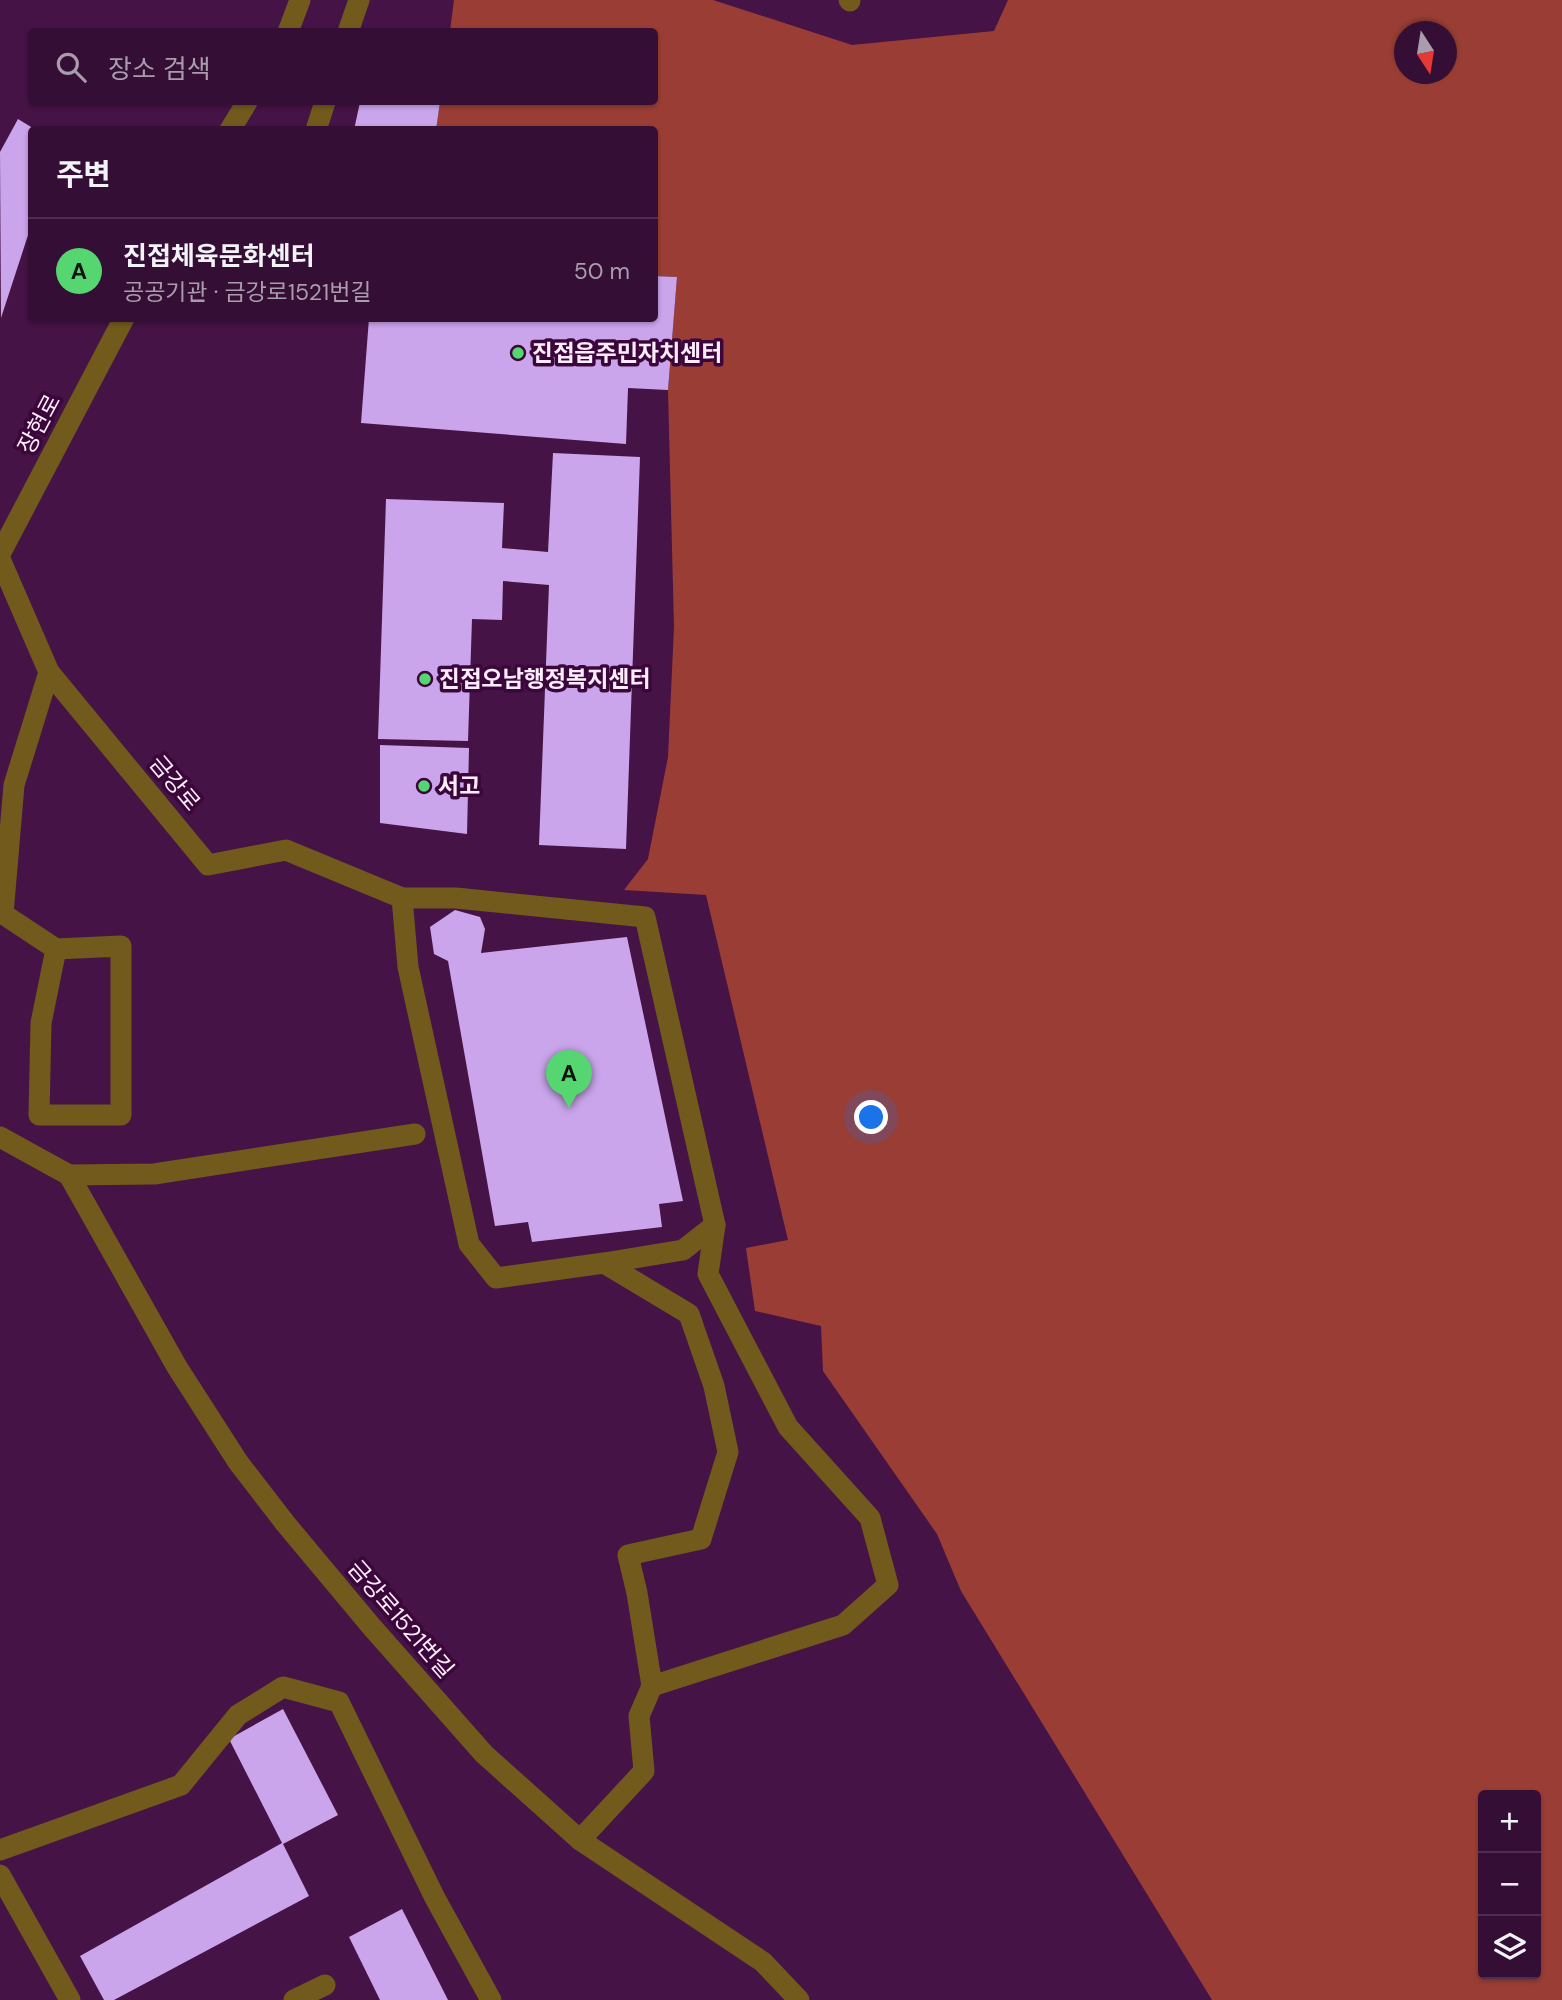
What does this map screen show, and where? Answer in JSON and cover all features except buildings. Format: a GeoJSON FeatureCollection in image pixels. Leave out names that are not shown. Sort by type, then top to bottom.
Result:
{"type":"FeatureCollection","features":[{"type":"Feature","properties":{"kind":"street"},"geometry":{"type":"LineString","coordinates":[[290,28],[300,0]]}},
{"type":"Feature","properties":{"kind":"street"},"geometry":{"type":"LineString","coordinates":[[349,28],[359,0]]}},
{"type":"Feature","properties":{"kind":"street"},"geometry":{"type":"LineString","coordinates":[[232,126],[245,105]]}},
{"type":"Feature","properties":{"kind":"street"},"geometry":{"type":"LineString","coordinates":[[317,126],[324,105]]}},
{"type":"Feature","properties":{"kind":"street","name":"장현로"},"geometry":{"type":"LineString","coordinates":[[0,554],[122,322]]}},
{"type":"Feature","properties":{"kind":"street","name":"금강로"},"geometry":{"type":"LineString","coordinates":[[0,559],[49,673],[208,865],[286,850],[402,898]]}},
{"type":"Feature","properties":{"kind":"street"},"geometry":{"type":"LineString","coordinates":[[49,673],[15,785],[3,914],[56,949],[121,946],[121,1115],[39,1115],[41,1023],[56,949]]}},
{"type":"Feature","properties":{"kind":"street"},"geometry":{"type":"LineString","coordinates":[[652,1686],[843,1625],[888,1585],[870,1518],[788,1427],[708,1274],[715,1225],[645,917],[457,898],[402,898],[408,967],[469,1244],[496,1278],[683,1250],[715,1225]]}},
{"type":"Feature","properties":{"kind":"street"},"geometry":{"type":"LineString","coordinates":[[0,1137],[69,1175],[154,1174],[415,1134]]}},
{"type":"Feature","properties":{"kind":"street","name":"금강로1521번길"},"geometry":{"type":"LineString","coordinates":[[69,1175],[177,1367],[238,1462],[363,1616],[484,1754],[580,1840],[763,1962],[799,2000]]}},
{"type":"Feature","properties":{"kind":"street"},"geometry":{"type":"LineString","coordinates":[[580,1840],[643,1771],[639,1716],[652,1686],[638,1593],[628,1555],[701,1539],[728,1452],[714,1386],[689,1314],[604,1263]]}},
{"type":"Feature","properties":{"kind":"street"},"geometry":{"type":"LineString","coordinates":[[0,1850],[181,1785],[238,1715],[283,1687],[339,1703],[435,1899],[491,2000]]}},
{"type":"Feature","properties":{"kind":"street"},"geometry":{"type":"LineString","coordinates":[[0,1875],[70,2000]]}},
{"type":"Feature","properties":{"kind":"street"},"geometry":{"type":"LineString","coordinates":[[293,2000],[325,1985]]}},
{"type":"Feature","properties":{"kind":"shaded area"},"geometry":{"type":"Polygon","coordinates":[[[454,0],[713,0],[852,45],[994,31],[1008,0],[1562,0],[1562,2000],[1212,2000],[961,1591],[937,1534],[823,1371],[821,1326],[755,1311],[746,1248],[788,1240],[706,895],[624,890],[648,859],[668,757],[674,627],[668,390],[677,277],[658,276],[658,126],[437,126],[440,105],[658,105],[658,28],[450,28],[454,0]]]}},
{"type":"Feature","properties":{"kind":"place","name":"진접읍주민자치센터"},"geometry":{"type":"Point","coordinates":[518,353]}},
{"type":"Feature","properties":{"kind":"place","name":"진접오남행정복지센터"},"geometry":{"type":"Point","coordinates":[425,679]}},
{"type":"Feature","properties":{"kind":"place","name":"서고"},"geometry":{"type":"Point","coordinates":[424,786]}},
{"type":"Feature","properties":{"kind":"place","name":"진접체육문화센터"},"geometry":{"type":"Point","coordinates":[569,1108]}}]}
